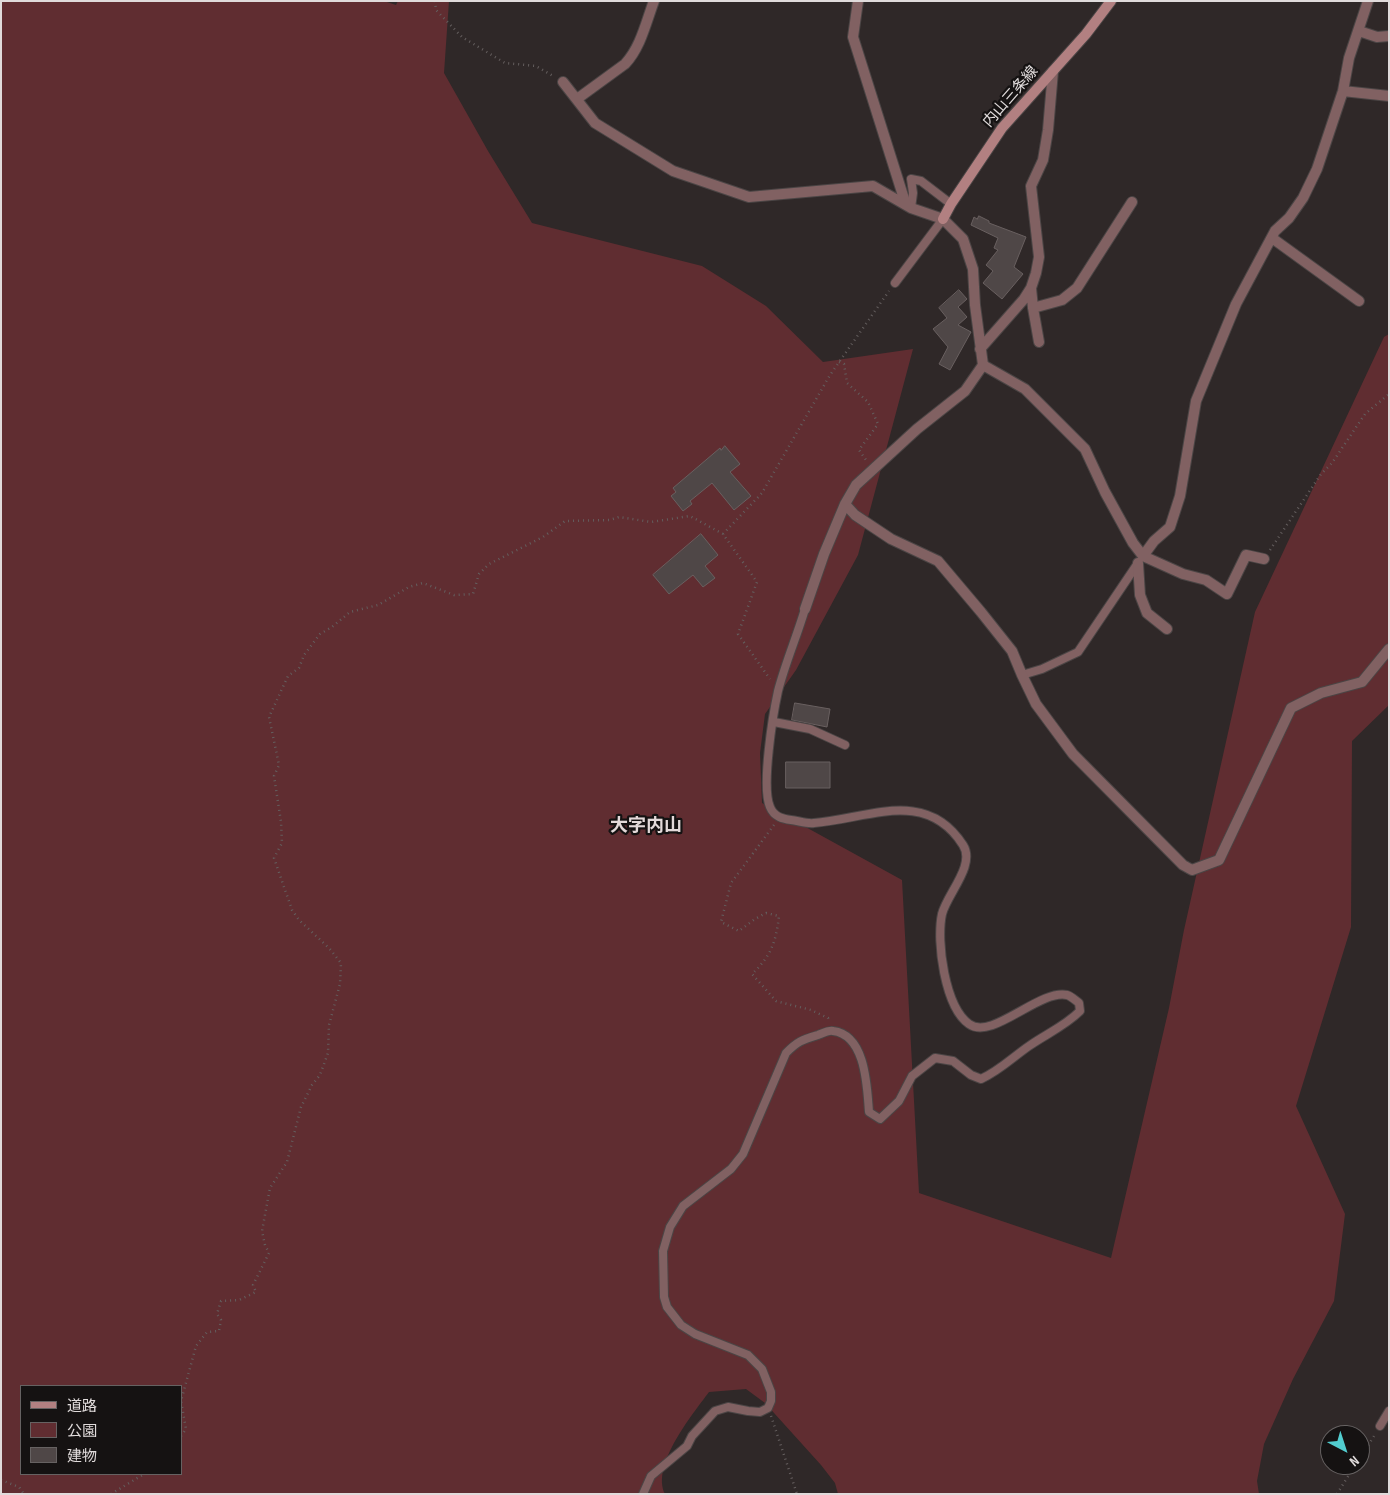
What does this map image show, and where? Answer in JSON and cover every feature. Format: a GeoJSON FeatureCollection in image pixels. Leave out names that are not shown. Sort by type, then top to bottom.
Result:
{"type":"FeatureCollection","features":[{"type":"Feature","properties":{"kind":"main road","name":"内山三条線"},"geometry":{"type":"LineString","coordinates":[[943,219],[1002,128],[1086,34],[1111,1]]}},
{"type":"Feature","properties":{"kind":"street"},"geometry":{"type":"LineString","coordinates":[[577,99],[631,58],[654,1]]}},
{"type":"Feature","properties":{"kind":"street"},"geometry":{"type":"LineString","coordinates":[[858,1],[853,37],[908,207]]}},
{"type":"Feature","properties":{"kind":"street"},"geometry":{"type":"LineString","coordinates":[[1140,560],[1154,542],[1170,527],[1180,496],[1196,402],[1236,304],[1275,231],[1289,218],[1303,198],[1317,169],[1343,91],[1349,58],[1368,1]]}},
{"type":"Feature","properties":{"kind":"street"},"geometry":{"type":"LineString","coordinates":[[1358,31],[1377,37],[1389,36]]}},
{"type":"Feature","properties":{"kind":"street"},"geometry":{"type":"LineString","coordinates":[[980,349],[1024,299],[1031,288],[1039,257],[1032,186],[1043,160],[1048,130],[1053,71]]}},
{"type":"Feature","properties":{"kind":"street"},"geometry":{"type":"LineString","coordinates":[[563,82],[595,122],[673,171],[749,197],[873,186],[908,207],[943,219],[963,239],[973,268],[983,365],[965,391],[917,429],[856,485],[824,554],[805,609]]}},
{"type":"Feature","properties":{"kind":"street"},"geometry":{"type":"LineString","coordinates":[[1343,91],[1389,96]]}},
{"type":"Feature","properties":{"kind":"street"},"geometry":{"type":"LineString","coordinates":[[1033,308],[1062,300],[1077,288],[1132,202]]}},
{"type":"Feature","properties":{"kind":"street"},"geometry":{"type":"LineString","coordinates":[[1272,238],[1359,301]]}},
{"type":"Feature","properties":{"kind":"street"},"geometry":{"type":"LineString","coordinates":[[1031,288],[1039,342]]}},
{"type":"Feature","properties":{"kind":"street"},"geometry":{"type":"LineString","coordinates":[[983,365],[1025,389],[1085,450],[1140,560],[1140,595],[1146,613],[1167,630]]}},
{"type":"Feature","properties":{"kind":"street"},"geometry":{"type":"LineString","coordinates":[[846,504],[855,515],[891,539],[938,561],[1012,651],[1036,704],[1073,754],[1183,865],[1192,870],[1219,860],[1291,708],[1321,693],[1362,682],[1389,649]]}},
{"type":"Feature","properties":{"kind":"street"},"geometry":{"type":"LineString","coordinates":[[1140,560],[1206,580],[1227,594],[1246,555],[1264,559]]}},
{"type":"Feature","properties":{"kind":"lane"},"geometry":{"type":"LineString","coordinates":[[908,207],[913,192],[911,179],[921,181],[951,204]]}},
{"type":"Feature","properties":{"kind":"lane"},"geometry":{"type":"LineString","coordinates":[[895,283],[943,219]]}},
{"type":"Feature","properties":{"kind":"lane"},"geometry":{"type":"LineString","coordinates":[[1022,676],[1078,652],[1140,560]]}},
{"type":"Feature","properties":{"kind":"lane"},"geometry":{"type":"LineString","coordinates":[[643,1494],[651,1476],[687,1446],[692,1436],[715,1411],[728,1407],[760,1412],[768,1408],[771,1400],[771,1392],[762,1369],[748,1355],[695,1334],[681,1325],[667,1307],[664,1296],[663,1251],[670,1227],[683,1206],[731,1169],[743,1154],[786,1053],[798,1041],[832,1030],[844,1035],[856,1046],[861,1056],[869,1112],[880,1119],[899,1102],[912,1076],[935,1058],[953,1061],[972,1075],[981,1079],[992,1074],[1030,1045],[1071,1019],[1080,1010],[1079,1003],[1068,995],[1054,994],[993,1025],[980,1028],[969,1025],[954,1007],[944,976],[941,947],[942,915],[947,901],[964,871],[965,854],[964,846],[946,825],[927,814],[910,810],[885,810],[812,824],[780,818],[770,808],[766,789],[768,759],[778,691],[805,609]]}},
{"type":"Feature","properties":{"kind":"lane"},"geometry":{"type":"LineString","coordinates":[[774,722],[810,730],[845,745]]}},
{"type":"Feature","properties":{"kind":"lane"},"geometry":{"type":"LineString","coordinates":[[1380,1426],[1389,1411]]}},
{"type":"Feature","properties":{"kind":"path"},"geometry":{"type":"LineString","coordinates":[[435,1],[436,10],[462,37],[505,63],[536,66],[563,82]]}},
{"type":"Feature","properties":{"kind":"path"},"geometry":{"type":"LineString","coordinates":[[723,534],[762,493],[830,376],[895,283]]}},
{"type":"Feature","properties":{"kind":"path"},"geometry":{"type":"LineString","coordinates":[[839,362],[844,364],[847,383],[868,402],[878,424],[859,450],[872,469]]}},
{"type":"Feature","properties":{"kind":"path"},"geometry":{"type":"LineString","coordinates":[[1264,559],[1366,414],[1389,394]]}},
{"type":"Feature","properties":{"kind":"path"},"geometry":{"type":"LineString","coordinates":[[182,1397],[196,1346],[208,1332],[219,1332],[221,1320],[217,1314],[221,1301],[239,1300],[256,1292],[253,1285],[269,1252],[265,1245],[262,1231],[270,1188],[287,1162],[301,1107],[312,1085],[320,1075],[328,1053],[329,1024],[340,984],[341,963],[329,948],[299,920],[292,910],[274,858],[282,843],[274,776],[279,765],[269,717],[288,676],[299,668],[304,655],[320,634],[350,612],[378,605],[409,587],[423,583],[454,595],[473,594],[479,574],[490,564],[543,537],[565,521],[610,520],[619,517],[651,522],[690,516],[723,534],[757,582],[738,634],[778,691]]}},
{"type":"Feature","properties":{"kind":"path"},"geometry":{"type":"LineString","coordinates":[[780,818],[731,883],[721,922],[739,931],[766,913],[779,916],[776,938],[765,962],[752,974],[776,1001],[811,1010],[828,1018],[832,1030]]}},
{"type":"Feature","properties":{"kind":"path"},"geometry":{"type":"LineString","coordinates":[[182,1407],[186,1429],[182,1435]]}},
{"type":"Feature","properties":{"kind":"path"},"geometry":{"type":"LineString","coordinates":[[768,1408],[797,1494]]}},
{"type":"Feature","properties":{"kind":"path"},"geometry":{"type":"LineString","coordinates":[[1370,1442],[1380,1426]]}},
{"type":"Feature","properties":{"kind":"path"},"geometry":{"type":"LineString","coordinates":[[111,1494],[142,1475]]}},
{"type":"Feature","properties":{"kind":"path"},"geometry":{"type":"LineString","coordinates":[[1337,1494],[1349,1475]]}},
{"type":"Feature","properties":{"kind":"path"},"geometry":{"type":"LineString","coordinates":[[1,1480],[19,1487],[24,1494]]}},
{"type":"Feature","properties":{"kind":"green space"},"geometry":{"type":"Polygon","coordinates":[[[1,1],[384,1],[396,5],[398,1],[449,1],[444,73],[488,151],[532,223],[702,266],[766,306],[823,362],[913,349],[858,555],[796,670],[765,714],[760,753],[762,803],[902,880],[919,1193],[1111,1258],[1169,1008],[1184,930],[1255,612],[1384,337],[1389,334],[1389,705],[1352,741],[1351,927],[1296,1106],[1345,1214],[1334,1301],[1293,1379],[1264,1444],[1257,1481],[1259,1494],[838,1494],[835,1483],[821,1465],[765,1403],[746,1389],[709,1392],[684,1427],[668,1455],[662,1482],[665,1494],[1,1494],[1,1]]]}},
{"type":"Feature","properties":{"kind":"building"},"geometry":{"type":"Polygon","coordinates":[[[979,216],[989,221],[989,223],[1026,237],[1014,267],[1023,274],[1002,299],[983,283],[993,271],[986,265],[998,250],[994,248],[998,238],[971,225],[974,217],[977,219],[979,216]]]}},
{"type":"Feature","properties":{"kind":"building"},"geometry":{"type":"Polygon","coordinates":[[[959,290],[967,299],[958,307],[967,317],[958,325],[971,332],[950,370],[939,364],[948,347],[933,329],[947,318],[939,308],[959,290]]]}},
{"type":"Feature","properties":{"kind":"building"},"geometry":{"type":"Polygon","coordinates":[[[725,446],[740,464],[730,472],[751,496],[734,510],[712,483],[690,501],[692,504],[683,511],[671,496],[676,492],[673,488],[720,448],[721,450],[725,446]]]}},
{"type":"Feature","properties":{"kind":"building"},"geometry":{"type":"Polygon","coordinates":[[[701,534],[718,555],[705,566],[715,578],[703,587],[693,575],[669,594],[653,575],[701,534]]]}},
{"type":"Feature","properties":{"kind":"building"},"geometry":{"type":"Polygon","coordinates":[[[795,703],[830,709],[827,727],[792,720],[795,703]]]}},
{"type":"Feature","properties":{"kind":"building"},"geometry":{"type":"Polygon","coordinates":[[[786,762],[830,762],[830,788],[786,788],[786,762]]]}},
{"type":"Feature","properties":{"kind":"district","name":"大字内山"},"geometry":{"type":"Point","coordinates":[646,826]}}]}
